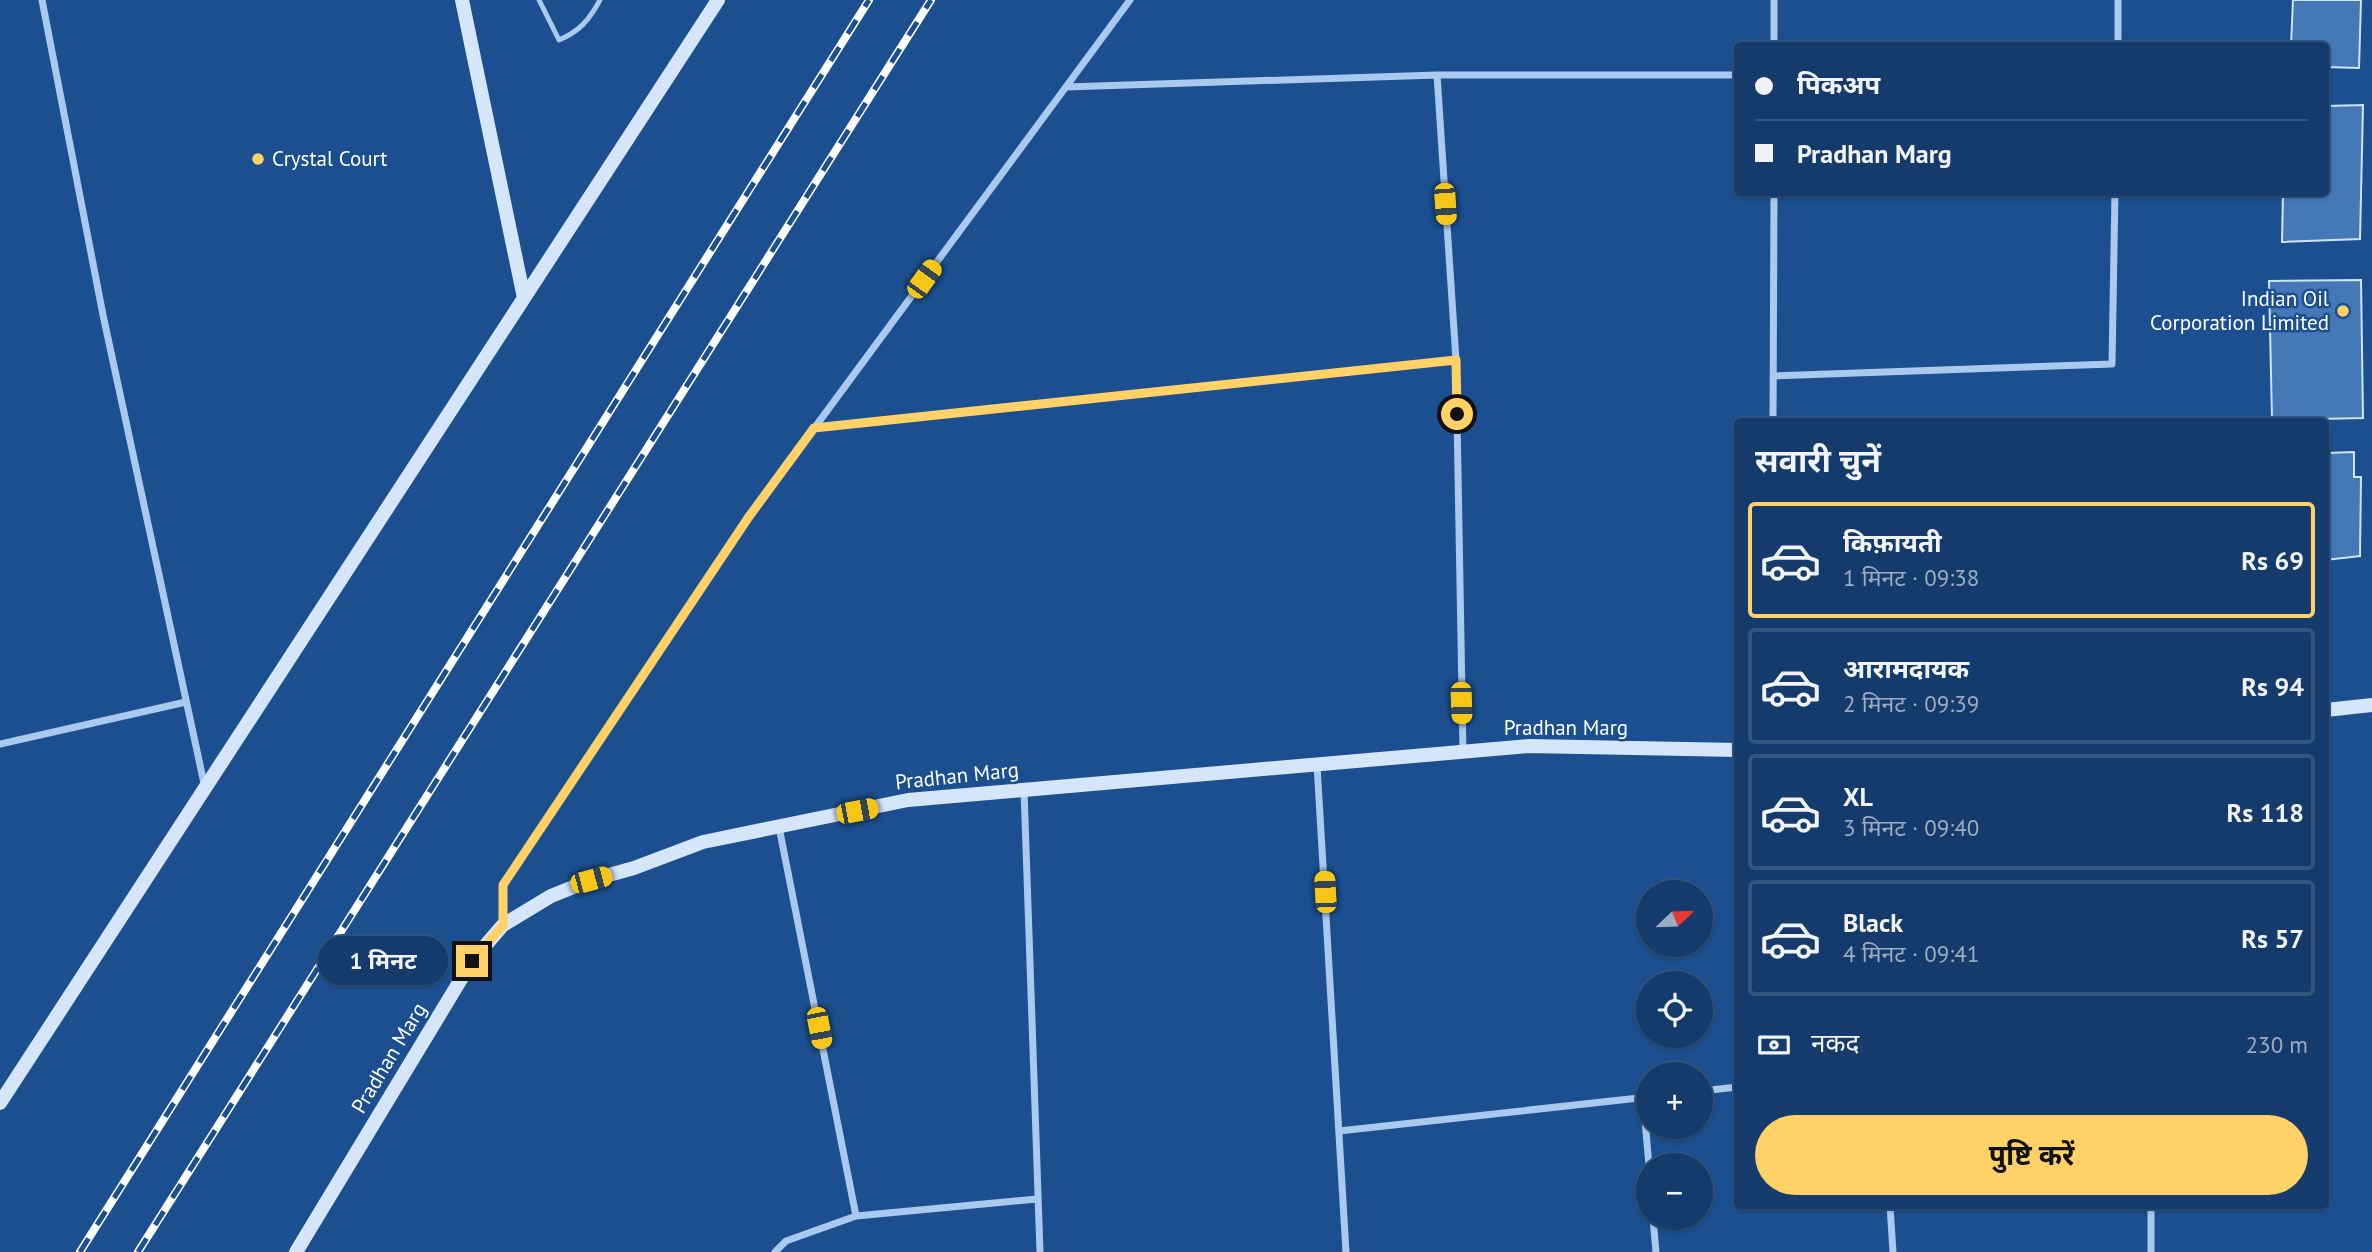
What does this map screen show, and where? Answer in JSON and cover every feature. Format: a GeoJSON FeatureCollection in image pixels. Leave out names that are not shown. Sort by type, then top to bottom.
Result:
{"type":"FeatureCollection","features":[{"type":"Feature","properties":{"kind":"street"},"geometry":{"type":"LineString","coordinates":[[42,0],[103,315],[205,789]]}},
{"type":"Feature","properties":{"kind":"street"},"geometry":{"type":"LineString","coordinates":[[462,0],[524,298]]}},
{"type":"Feature","properties":{"kind":"street"},"geometry":{"type":"LineString","coordinates":[[0,1103],[719,0]]}},
{"type":"Feature","properties":{"kind":"street"},"geometry":{"type":"LineString","coordinates":[[503,925],[503,885],[748,518],[1130,0]]}},
{"type":"Feature","properties":{"kind":"street"},"geometry":{"type":"LineString","coordinates":[[1774,0],[1774,42]]}},
{"type":"Feature","properties":{"kind":"street"},"geometry":{"type":"LineString","coordinates":[[2118,0],[2118,42]]}},
{"type":"Feature","properties":{"kind":"street"},"geometry":{"type":"LineString","coordinates":[[1066,87],[1437,75],[1734,75]]}},
{"type":"Feature","properties":{"kind":"street"},"geometry":{"type":"LineString","coordinates":[[1437,75],[1456,360],[1463,752]]}},
{"type":"Feature","properties":{"kind":"street"},"geometry":{"type":"LineString","coordinates":[[1773,418],[1774,196]]}},
{"type":"Feature","properties":{"kind":"street"},"geometry":{"type":"LineString","coordinates":[[1774,376],[2112,365],[2115,196]]}},
{"type":"Feature","properties":{"kind":"street"},"geometry":{"type":"LineString","coordinates":[[814,428],[1456,360]]}},
{"type":"Feature","properties":{"kind":"street"},"geometry":{"type":"LineString","coordinates":[[0,744],[186,702]]}},
{"type":"Feature","properties":{"kind":"street"},"geometry":{"type":"LineString","coordinates":[[2329,710],[2372,705]]}},
{"type":"Feature","properties":{"kind":"street","name":"Pradhan Marg"},"geometry":{"type":"LineString","coordinates":[[296,1252],[472,961],[503,925],[551,896],[591,880],[634,868],[703,842],[908,800],[1529,746],[1734,750]]}},
{"type":"Feature","properties":{"kind":"street"},"geometry":{"type":"LineString","coordinates":[[1317,765],[1346,1252]]}},
{"type":"Feature","properties":{"kind":"street"},"geometry":{"type":"LineString","coordinates":[[1024,790],[1040,1252]]}},
{"type":"Feature","properties":{"kind":"street"},"geometry":{"type":"LineString","coordinates":[[779,826],[856,1216]]}},
{"type":"Feature","properties":{"kind":"street"},"geometry":{"type":"LineString","coordinates":[[1713,1090],[1734,1087]]}},
{"type":"Feature","properties":{"kind":"street"},"geometry":{"type":"LineString","coordinates":[[1339,1131],[1636,1098]]}},
{"type":"Feature","properties":{"kind":"street"},"geometry":{"type":"LineString","coordinates":[[775,1252],[786,1241],[856,1216],[1037,1199]]}},
{"type":"Feature","properties":{"kind":"street"},"geometry":{"type":"LineString","coordinates":[[1891,1209],[1894,1252]]}},
{"type":"Feature","properties":{"kind":"street"},"geometry":{"type":"LineString","coordinates":[[2151,1209],[2151,1252]]}},
{"type":"Feature","properties":{"kind":"street"},"geometry":{"type":"LineString","coordinates":[[1654,1230],[1656,1252]]}},
{"type":"Feature","properties":{"kind":"lane"},"geometry":{"type":"LineString","coordinates":[[539,0],[559,40],[577,33],[590,19],[600,0]]}},
{"type":"Feature","properties":{"kind":"building"},"geometry":{"type":"Polygon","coordinates":[[[2293,0],[2361,0],[2359,68],[2329,67],[2329,42],[2291,42],[2293,0]]]}},
{"type":"Feature","properties":{"kind":"building"},"geometry":{"type":"Polygon","coordinates":[[[2363,105],[2360,239],[2282,242],[2283,196],[2329,196],[2329,106],[2363,105]]]}},
{"type":"Feature","properties":{"kind":"building"},"geometry":{"type":"Polygon","coordinates":[[[2361,280],[2363,418],[2272,418],[2269,281],[2361,280]]]}},
{"type":"Feature","properties":{"kind":"building"},"geometry":{"type":"Polygon","coordinates":[[[2354,452],[2354,477],[2361,477],[2360,556],[2329,560],[2329,453],[2354,452]]]}},
{"type":"Feature","properties":{"kind":"railway"},"geometry":{"type":"LineString","coordinates":[[80,1252],[869,0]]}},
{"type":"Feature","properties":{"kind":"railway"},"geometry":{"type":"LineString","coordinates":[[138,1252],[931,0]]}},
{"type":"Feature","properties":{"kind":"place","name":"Crystal Court"},"geometry":{"type":"Point","coordinates":[258,159]}},
{"type":"Feature","properties":{"kind":"place","name":"Indian Oil Corporation Limited"},"geometry":{"type":"Point","coordinates":[2343,311]}},
{"type":"Feature","properties":{"kind":"route"},"geometry":{"type":"LineString","coordinates":[[472,961],[503,925],[503,885],[748,518],[814,428],[1456,360],[1457,414]]}}]}
